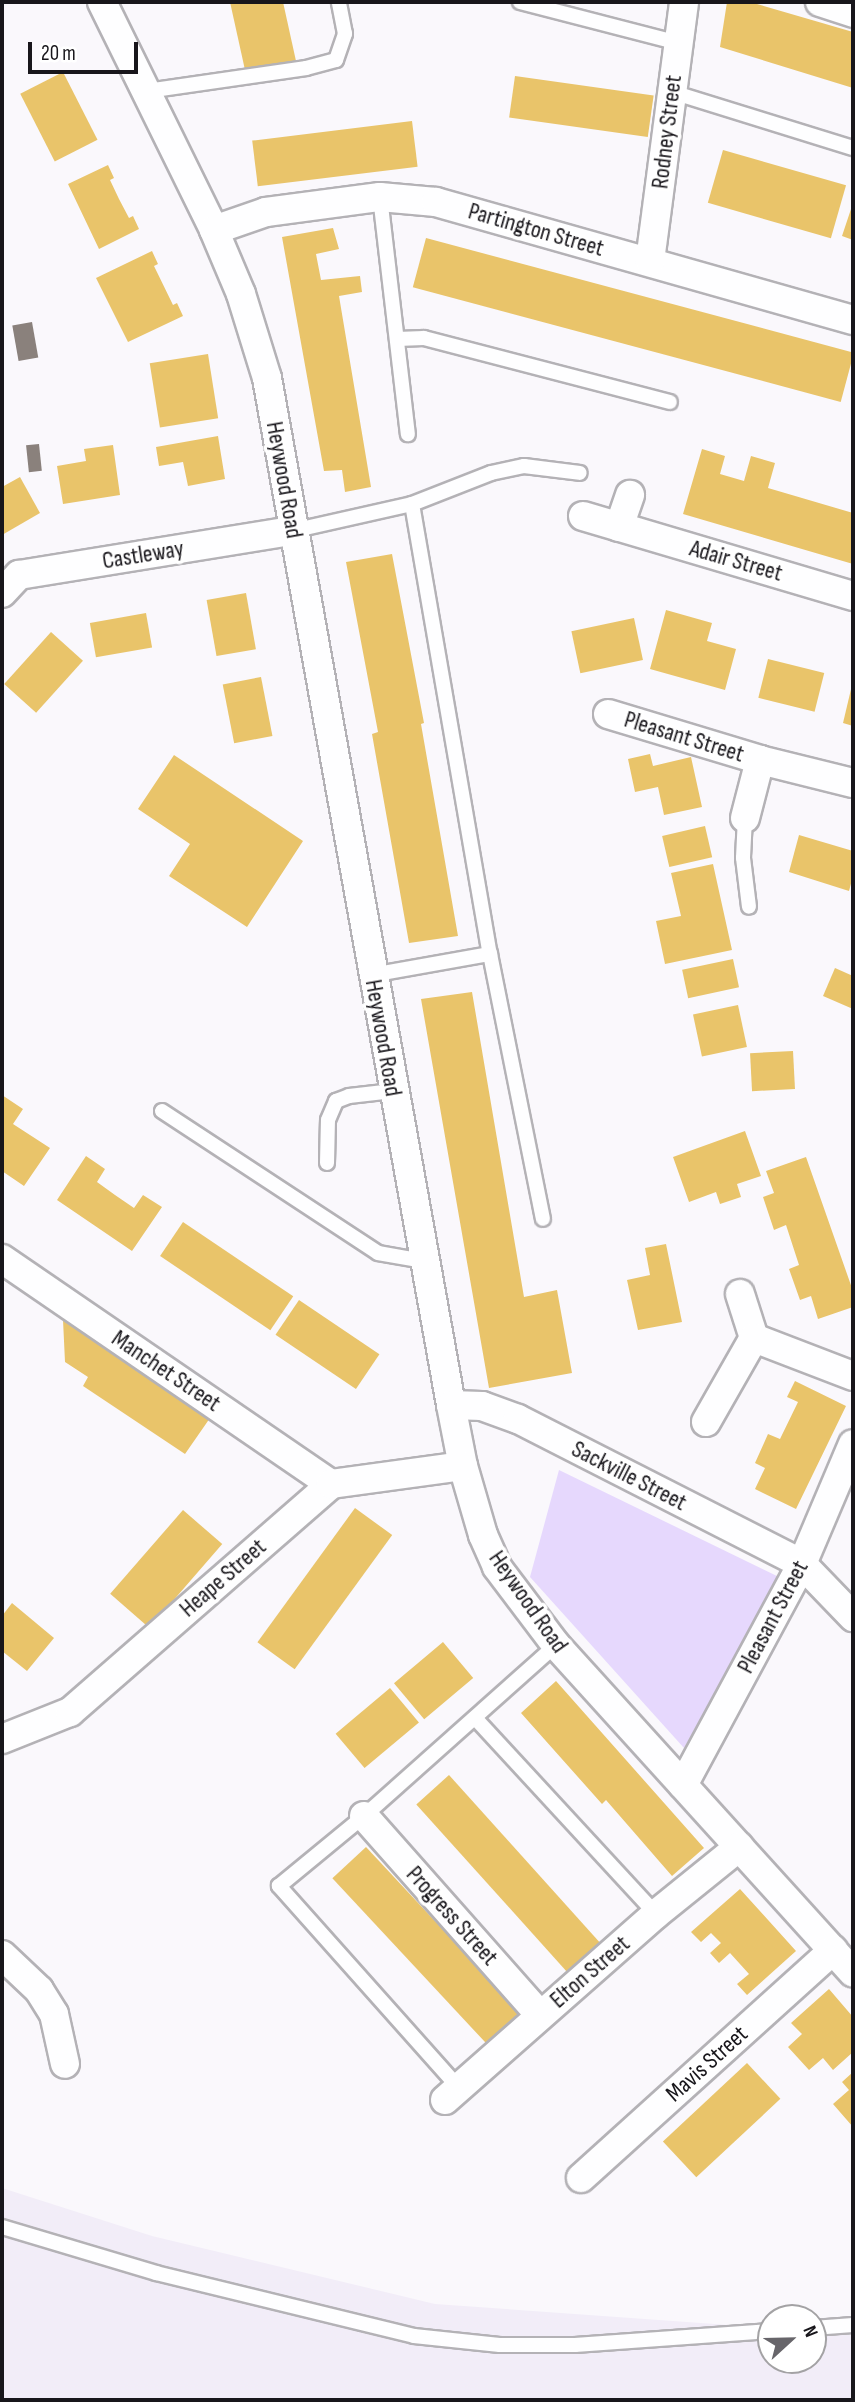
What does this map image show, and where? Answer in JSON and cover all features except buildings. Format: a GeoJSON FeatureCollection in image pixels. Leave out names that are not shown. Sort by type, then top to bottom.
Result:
{"type":"FeatureCollection","features":[{"type":"Feature","properties":{"kind":"street","name":"Heywood Road"},"geometry":{"type":"LineString","coordinates":[[102,2],[148,90],[214,229],[242,294],[267,378],[292,531],[424,1261],[463,1466],[483,1535],[497,1567],[556,1645],[853,1972]]}},
{"type":"Feature","properties":{"kind":"street","name":"Rodney Street"},"geometry":{"type":"LineString","coordinates":[[650,261],[684,2]]}},
{"type":"Feature","properties":{"kind":"street"},"geometry":{"type":"LineString","coordinates":[[820,2],[853,13]]}},
{"type":"Feature","properties":{"kind":"street","name":"Partington Street"},"geometry":{"type":"LineString","coordinates":[[214,229],[267,212],[380,197],[436,202],[853,320]]}},
{"type":"Feature","properties":{"kind":"street"},"geometry":{"type":"LineString","coordinates":[[619,527],[630,495]]}},
{"type":"Feature","properties":{"kind":"street","name":"Adair Street"},"geometry":{"type":"LineString","coordinates":[[583,516],[853,596]]}},
{"type":"Feature","properties":{"kind":"street","name":"Castleway"},"geometry":{"type":"LineString","coordinates":[[2,593],[19,575],[292,531]]}},
{"type":"Feature","properties":{"kind":"street","name":"Pleasant Street"},"geometry":{"type":"LineString","coordinates":[[608,714],[760,760],[853,783]]}},
{"type":"Feature","properties":{"kind":"street","name":"Pleasant Street"},"geometry":{"type":"LineString","coordinates":[[745,818],[760,760]]}},
{"type":"Feature","properties":{"kind":"street","name":"Manchet Street"},"geometry":{"type":"LineString","coordinates":[[2,1259],[331,1484]]}},
{"type":"Feature","properties":{"kind":"street"},"geometry":{"type":"LineString","coordinates":[[706,1422],[754,1338],[740,1294]]}},
{"type":"Feature","properties":{"kind":"street"},"geometry":{"type":"LineString","coordinates":[[754,1338],[853,1376]]}},
{"type":"Feature","properties":{"kind":"street","name":"Sackville Street"},"geometry":{"type":"LineString","coordinates":[[451,1405],[482,1406],[517,1419],[802,1564],[853,1617]]}},
{"type":"Feature","properties":{"kind":"street","name":"Pleasant Street"},"geometry":{"type":"LineString","coordinates":[[683,1785],[802,1564],[853,1444]]}},
{"type":"Feature","properties":{"kind":"street"},"geometry":{"type":"LineString","coordinates":[[331,1484],[463,1466]]}},
{"type":"Feature","properties":{"kind":"street","name":"Heape Street"},"geometry":{"type":"LineString","coordinates":[[2,1740],[69,1712],[331,1484]]}},
{"type":"Feature","properties":{"kind":"street","name":"Progress Street"},"geometry":{"type":"LineString","coordinates":[[363,1816],[540,2015]]}},
{"type":"Feature","properties":{"kind":"street","name":"Elton Street"},"geometry":{"type":"LineString","coordinates":[[452,2094],[656,1914],[739,1847]]}},
{"type":"Feature","properties":{"kind":"street","name":"Mavis Street"},"geometry":{"type":"LineString","coordinates":[[581,2178],[832,1950]]}},
{"type":"Feature","properties":{"kind":"street"},"geometry":{"type":"LineString","coordinates":[[2,1955],[39,1990],[54,2014],[65,2064]]}},
{"type":"Feature","properties":{"kind":"lane"},"geometry":{"type":"LineString","coordinates":[[148,90],[306,68],[336,60],[345,34],[339,2]]}},
{"type":"Feature","properties":{"kind":"lane"},"geometry":{"type":"LineString","coordinates":[[520,2],[678,43]]}},
{"type":"Feature","properties":{"kind":"lane"},"geometry":{"type":"LineString","coordinates":[[672,92],[853,148]]}},
{"type":"Feature","properties":{"kind":"lane"},"geometry":{"type":"LineString","coordinates":[[380,197],[408,434]]}},
{"type":"Feature","properties":{"kind":"lane"},"geometry":{"type":"LineString","coordinates":[[397,339],[424,338],[670,401]]}},
{"type":"Feature","properties":{"kind":"lane"},"geometry":{"type":"LineString","coordinates":[[292,531],[412,504],[491,473],[524,466],[580,473]]}},
{"type":"Feature","properties":{"kind":"lane"},"geometry":{"type":"LineString","coordinates":[[412,504],[491,954],[543,1219]]}},
{"type":"Feature","properties":{"kind":"lane"},"geometry":{"type":"LineString","coordinates":[[745,818],[743,858],[748,907]]}},
{"type":"Feature","properties":{"kind":"lane"},"geometry":{"type":"LineString","coordinates":[[372,975],[491,954]]}},
{"type":"Feature","properties":{"kind":"lane"},"geometry":{"type":"LineString","coordinates":[[327,1163],[328,1120],[336,1101],[349,1096],[393,1091]]}},
{"type":"Feature","properties":{"kind":"lane"},"geometry":{"type":"LineString","coordinates":[[162,1111],[378,1253],[424,1261]]}},
{"type":"Feature","properties":{"kind":"lane"},"geometry":{"type":"LineString","coordinates":[[452,2094],[279,1886],[363,1816],[556,1645]]}},
{"type":"Feature","properties":{"kind":"lane"},"geometry":{"type":"LineString","coordinates":[[475,1718],[656,1914]]}},
{"type":"Feature","properties":{"kind":"lane"},"geometry":{"type":"LineString","coordinates":[[2,2227],[156,2273],[414,2336],[500,2345],[575,2345],[757,2332]]}},
{"type":"Feature","properties":{"kind":"lane"},"geometry":{"type":"LineString","coordinates":[[827,2327],[853,2325]]}},
{"type":"Feature","properties":{"kind":"shaded area"},"geometry":{"type":"Polygon","coordinates":[[[559,1470],[781,1578],[684,1748],[530,1577],[559,1470]]]}},
{"type":"Feature","properties":{"kind":"shaded area"},"geometry":{"type":"Polygon","coordinates":[[[2,2188],[152,2236],[435,2304],[757,2327],[757,2374],[827,2374],[827,2332],[853,2334],[853,2400],[2,2400],[2,2188]]]}}]}
